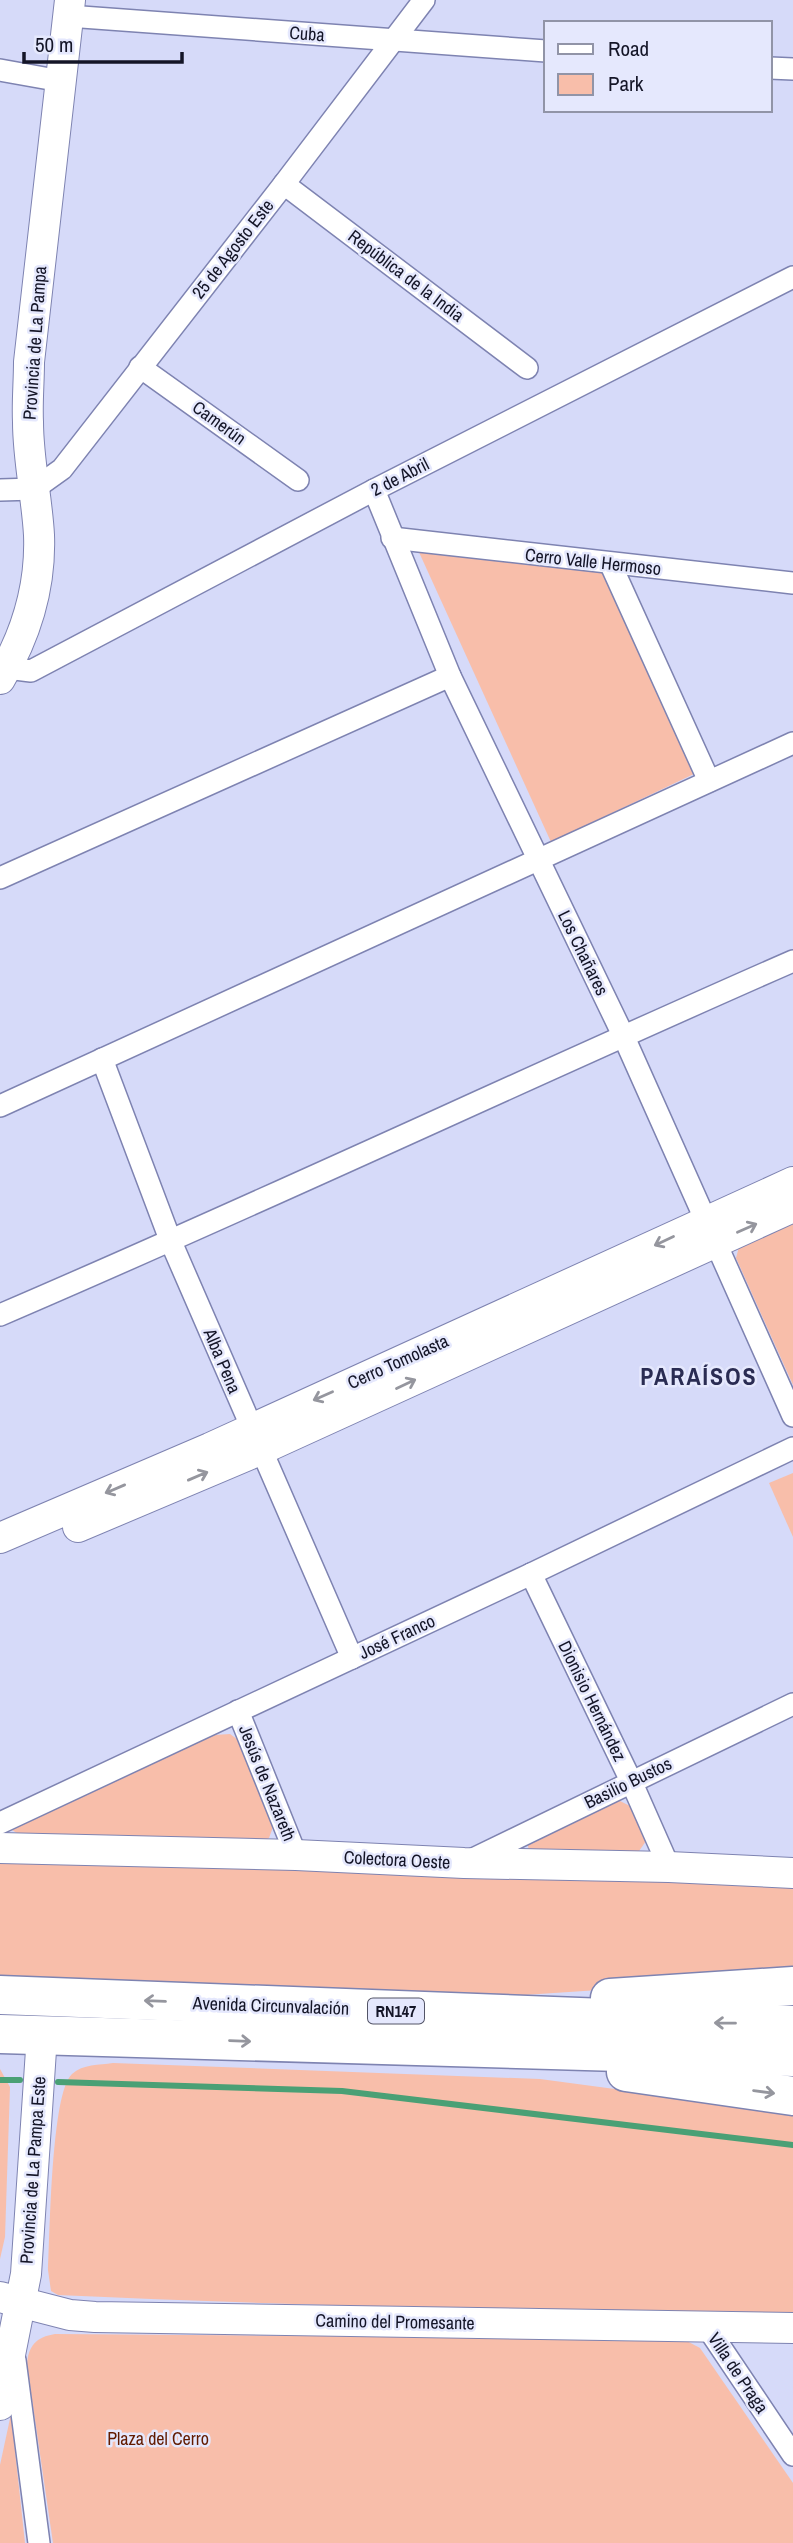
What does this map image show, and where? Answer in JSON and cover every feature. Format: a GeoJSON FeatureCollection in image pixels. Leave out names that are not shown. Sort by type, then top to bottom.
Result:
{"type":"FeatureCollection","features":[{"type":"Feature","properties":{"kind":"highway"},"geometry":{"type":"LineString","coordinates":[[381,2010],[793,1986]]}},
{"type":"Feature","properties":{"kind":"highway","name":"Avenida Circunvalación"},"geometry":{"type":"LineString","coordinates":[[0,1995],[793,2025]]}},
{"type":"Feature","properties":{"kind":"highway","name":"Avenida Circunvalación"},"geometry":{"type":"LineString","coordinates":[[0,2034],[793,2057]]}},
{"type":"Feature","properties":{"kind":"highway"},"geometry":{"type":"LineString","coordinates":[[454,2047],[793,2096]]}},
{"type":"Feature","properties":{"kind":"street","name":"25 de Agosto Este"},"geometry":{"type":"LineString","coordinates":[[34,489],[62,470],[140,366],[285,184],[424,0]]}},
{"type":"Feature","properties":{"kind":"street","name":"Cuba"},"geometry":{"type":"LineString","coordinates":[[69,8],[394,40],[544,51]]}},
{"type":"Feature","properties":{"kind":"street","name":"Provincia de La Pampa"},"geometry":{"type":"LineString","coordinates":[[2,672],[28,623],[38,574],[39,537],[27,423],[29,362],[69,8]]}},
{"type":"Feature","properties":{"kind":"street"},"geometry":{"type":"LineString","coordinates":[[772,68],[793,69]]}},
{"type":"Feature","properties":{"kind":"street"},"geometry":{"type":"LineString","coordinates":[[0,70],[61,81]]}},
{"type":"Feature","properties":{"kind":"street","name":"República de la India"},"geometry":{"type":"LineString","coordinates":[[285,184],[527,368]]}},
{"type":"Feature","properties":{"kind":"street","name":"2 de Abril"},"geometry":{"type":"LineString","coordinates":[[2,672],[31,671],[374,490],[793,277]]}},
{"type":"Feature","properties":{"kind":"street","name":"Camerún"},"geometry":{"type":"LineString","coordinates":[[140,366],[298,480]]}},
{"type":"Feature","properties":{"kind":"street"},"geometry":{"type":"LineString","coordinates":[[0,490],[34,489]]}},
{"type":"Feature","properties":{"kind":"street","name":"Los Chañares"},"geometry":{"type":"LineString","coordinates":[[374,490],[450,676],[623,1035],[793,1416]]}},
{"type":"Feature","properties":{"kind":"street","name":"Cerro Valle Hermoso"},"geometry":{"type":"LineString","coordinates":[[393,538],[611,565],[793,583]]}},
{"type":"Feature","properties":{"kind":"street"},"geometry":{"type":"LineString","coordinates":[[611,565],[709,782]]}},
{"type":"Feature","properties":{"kind":"street"},"geometry":{"type":"LineString","coordinates":[[0,878],[450,676]]}},
{"type":"Feature","properties":{"kind":"street"},"geometry":{"type":"LineString","coordinates":[[0,1106],[793,743]]}},
{"type":"Feature","properties":{"kind":"street"},"geometry":{"type":"LineString","coordinates":[[0,1315],[171,1242],[623,1035],[793,961]]}},
{"type":"Feature","properties":{"kind":"street","name":"Alba Pena"},"geometry":{"type":"LineString","coordinates":[[102,1059],[171,1242],[352,1658]]}},
{"type":"Feature","properties":{"kind":"street","name":"Cerro Tomolasta"},"geometry":{"type":"LineString","coordinates":[[0,1560],[710,1232],[793,1182]]}},
{"type":"Feature","properties":{"kind":"street","name":"Cerro Tomolasta"},"geometry":{"type":"LineString","coordinates":[[710,1232],[793,1207]]}},
{"type":"Feature","properties":{"kind":"street","name":"Cerro Tomolasta"},"geometry":{"type":"LineString","coordinates":[[0,1538],[255,1440]]}},
{"type":"Feature","properties":{"kind":"street","name":"José Franco"},"geometry":{"type":"LineString","coordinates":[[0,1823],[793,1448]]}},
{"type":"Feature","properties":{"kind":"street","name":"Dionisio Hernández"},"geometry":{"type":"LineString","coordinates":[[531,1574],[631,1781],[669,1867]]}},
{"type":"Feature","properties":{"kind":"street","name":"Basilio Bustos"},"geometry":{"type":"LineString","coordinates":[[464,1863],[793,1704]]}},
{"type":"Feature","properties":{"kind":"street","name":"Jesús de Nazareth"},"geometry":{"type":"LineString","coordinates":[[238,1711],[296,1855]]}},
{"type":"Feature","properties":{"kind":"street","name":"Colectora Oeste"},"geometry":{"type":"LineString","coordinates":[[0,1848],[296,1855],[793,1873]]}},
{"type":"Feature","properties":{"kind":"street","name":"Provincia de La Pampa Este"},"geometry":{"type":"LineString","coordinates":[[0,2406],[9,2300],[26,2274],[42,2035]]}},
{"type":"Feature","properties":{"kind":"street","name":"Camino del Promesante"},"geometry":{"type":"LineString","coordinates":[[9,2300],[70,2315],[95,2317],[793,2328]]}},
{"type":"Feature","properties":{"kind":"street","name":"Villa de Praga"},"geometry":{"type":"LineString","coordinates":[[707,2327],[793,2455]]}},
{"type":"Feature","properties":{"kind":"street"},"geometry":{"type":"LineString","coordinates":[[6,2336],[39,2543]]}},
{"type":"Feature","properties":{"kind":"green space"},"geometry":{"type":"Polygon","coordinates":[[[418,550],[604,570],[696,773],[551,842],[418,550]]]}},
{"type":"Feature","properties":{"kind":"green space"},"geometry":{"type":"Polygon","coordinates":[[[793,1218],[793,1385],[736,1258],[740,1243],[793,1218]]]}},
{"type":"Feature","properties":{"kind":"green space"},"geometry":{"type":"Polygon","coordinates":[[[793,1473],[793,1537],[769,1483],[793,1473]]]}},
{"type":"Feature","properties":{"kind":"green space"},"geometry":{"type":"Polygon","coordinates":[[[230,1734],[241,1742],[273,1827],[269,1838],[260,1842],[20,1835],[12,1830],[14,1820],[215,1735],[230,1734]]]}},
{"type":"Feature","properties":{"kind":"green space"},"geometry":{"type":"Polygon","coordinates":[[[620,1801],[632,1807],[646,1841],[637,1854],[529,1851],[527,1841],[609,1802],[620,1801]]]}},
{"type":"Feature","properties":{"kind":"green space"},"geometry":{"type":"Polygon","coordinates":[[[0,1856],[793,1882],[793,1977],[509,1996],[0,1982],[0,1856]]]}},
{"type":"Feature","properties":{"kind":"green space"},"geometry":{"type":"Polygon","coordinates":[[[113,2063],[540,2079],[793,2113],[793,2312],[426,2308],[58,2295],[51,2291],[48,2270],[53,2166],[65,2086],[76,2071],[113,2063]]]}},
{"type":"Feature","properties":{"kind":"green space"},"geometry":{"type":"Polygon","coordinates":[[[0,2069],[10,2087],[5,2237],[0,2259],[0,2069]]]}},
{"type":"Feature","properties":{"kind":"green space","name":"Plaza del Cerro"},"geometry":{"type":"Polygon","coordinates":[[[55,2334],[683,2339],[700,2348],[793,2483],[793,2543],[53,2543],[27,2365],[34,2344],[43,2337],[55,2334]]]}},
{"type":"Feature","properties":{"kind":"green space"},"geometry":{"type":"Polygon","coordinates":[[[11,2414],[25,2543],[0,2543],[0,2465],[11,2414]]]}},
{"type":"Feature","properties":{"kind":"waterway"},"geometry":{"type":"LineString","coordinates":[[0,2080],[20,2080]]}},
{"type":"Feature","properties":{"kind":"waterway"},"geometry":{"type":"LineString","coordinates":[[58,2082],[342,2091],[793,2145]]}},
{"type":"Feature","properties":{"kind":"district","name":"PARAÍSOS"},"geometry":{"type":"Point","coordinates":[699,1377]}}]}
